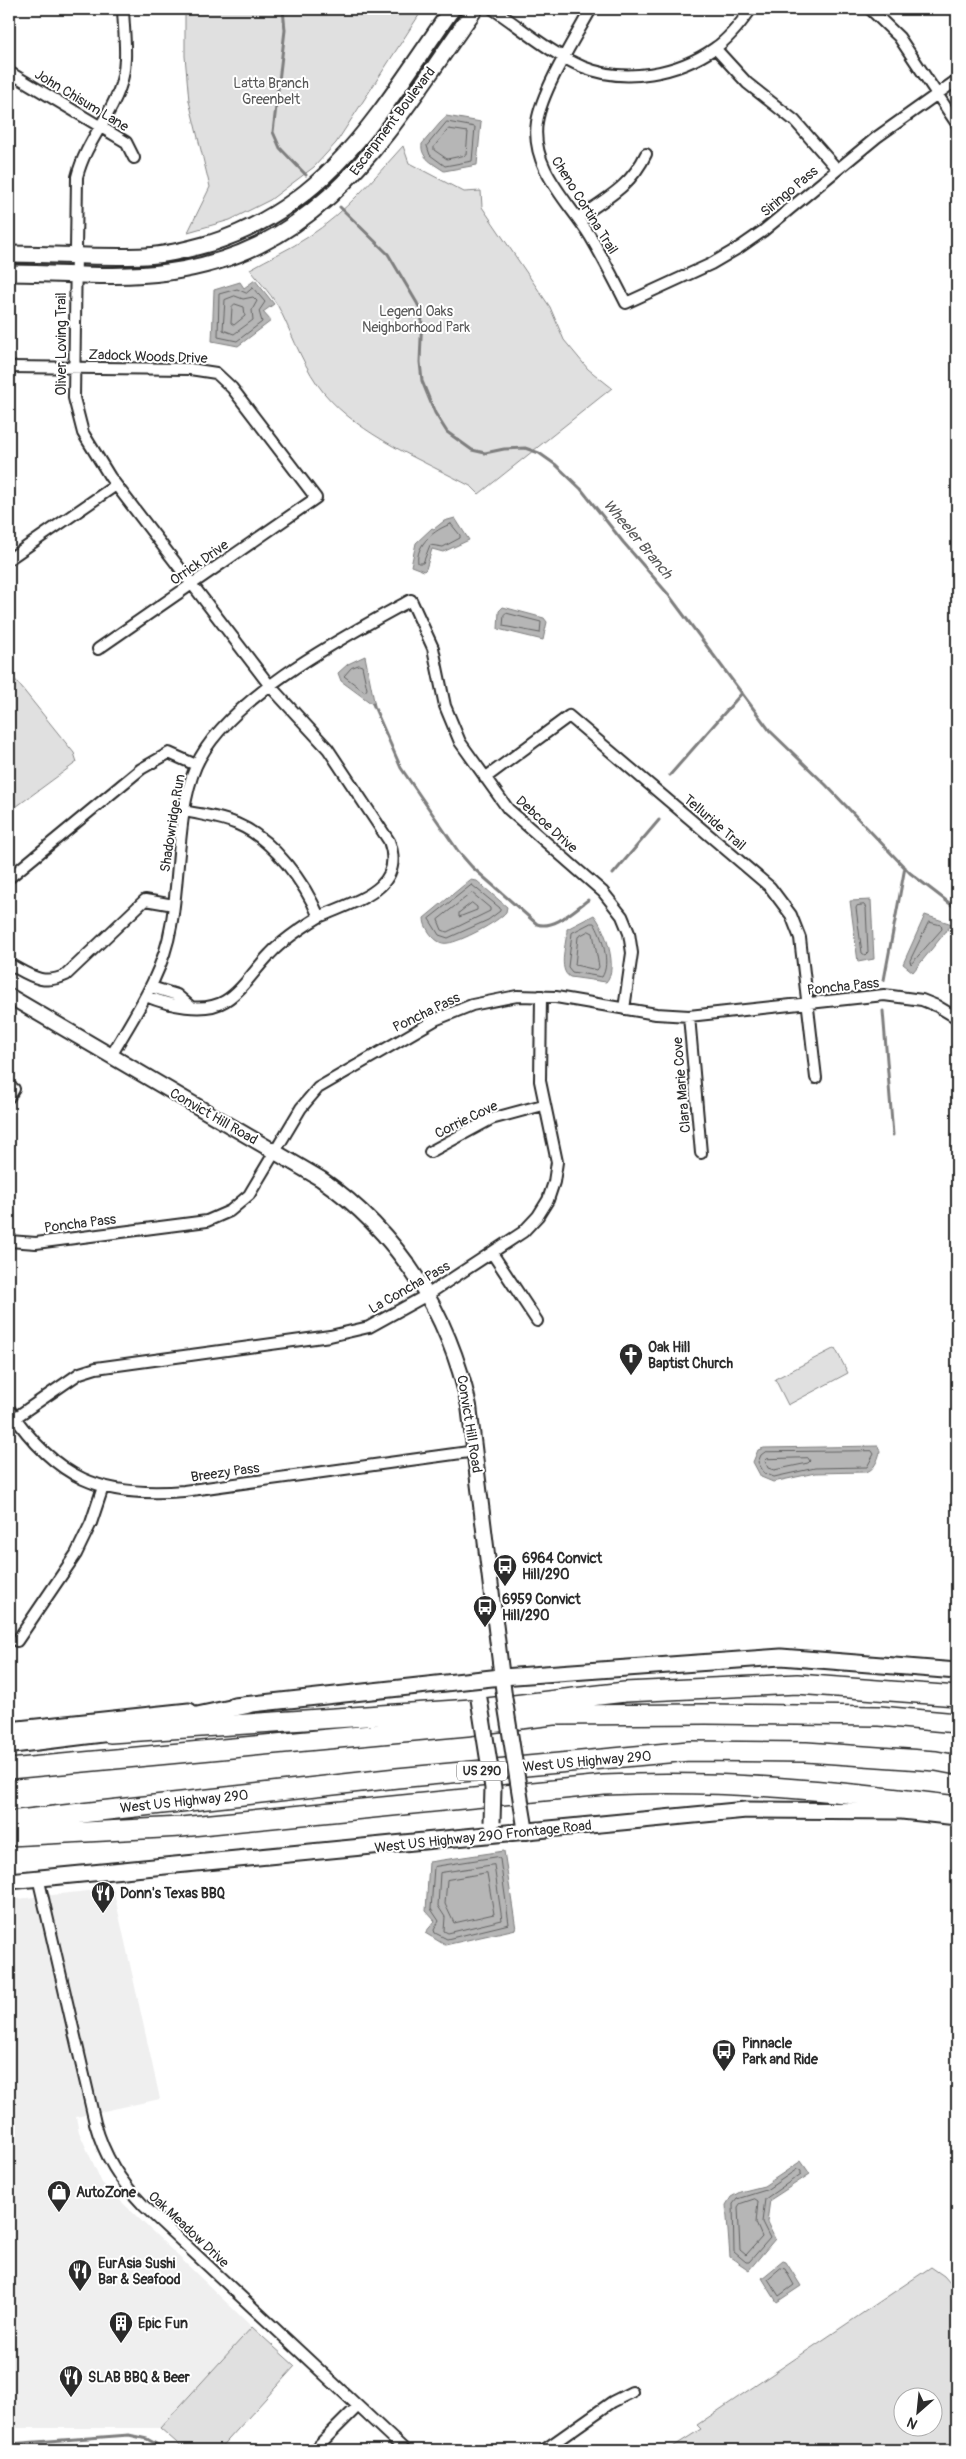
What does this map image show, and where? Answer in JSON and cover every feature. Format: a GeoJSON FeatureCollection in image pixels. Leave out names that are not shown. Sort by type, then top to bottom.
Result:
{"type":"FeatureCollection","features":[{"type":"Feature","properties":{"kind":"highway"},"geometry":{"type":"LineString","coordinates":[[110,1733],[625,1692],[797,1684],[957,1696]]}},
{"type":"Feature","properties":{"kind":"highway"},"geometry":{"type":"LineString","coordinates":[[348,1737],[483,1703]]}},
{"type":"Feature","properties":{"kind":"highway"},"geometry":{"type":"LineString","coordinates":[[9,1769],[348,1737],[554,1715],[879,1716],[957,1723]]}},
{"type":"Feature","properties":{"kind":"highway","name":"West US Highway 290"},"geometry":{"type":"LineString","coordinates":[[9,1821],[397,1778],[689,1751],[806,1752],[936,1761],[957,1765]]}},
{"type":"Feature","properties":{"kind":"highway","name":"US 290"},"geometry":{"type":"LineString","coordinates":[[9,1836],[181,1827],[604,1785],[659,1782],[848,1792],[957,1806]]}},
{"type":"Feature","properties":{"kind":"main road","name":"Escarpment Boulevard"},"geometry":{"type":"LineString","coordinates":[[9,254],[146,256],[188,250],[258,225],[316,186],[340,162],[452,9]]}},
{"type":"Feature","properties":{"kind":"main road","name":"Escarpment Boulevard"},"geometry":{"type":"LineString","coordinates":[[9,273],[142,274],[195,268],[258,246],[289,230],[337,192],[355,173],[475,9]]}},
{"type":"Feature","properties":{"kind":"main road"},"geometry":{"type":"LineString","coordinates":[[9,1730],[501,1677],[781,1657],[957,1671]]}},
{"type":"Feature","properties":{"kind":"main road"},"geometry":{"type":"LineString","coordinates":[[452,1683],[474,1692],[483,1703],[493,1788],[492,1822],[476,1837]]}},
{"type":"Feature","properties":{"kind":"main road"},"geometry":{"type":"LineString","coordinates":[[9,1745],[110,1733],[247,1705]]}},
{"type":"Feature","properties":{"kind":"main road","name":"West US Highway 290 Frontage Road"},"geometry":{"type":"LineString","coordinates":[[9,1881],[746,1810],[902,1811],[957,1817]]}},
{"type":"Feature","properties":{"kind":"street","name":"Oliver Loving Trail"},"geometry":{"type":"LineString","coordinates":[[123,9],[126,56],[123,78],[115,100],[86,148],[77,176],[74,398],[83,433],[97,459],[116,485],[270,686],[328,749],[389,841],[393,852],[390,875],[384,884],[374,892],[319,917],[284,941],[270,954],[240,989],[225,1001],[209,1007],[190,1006],[165,1002],[149,992]]}},
{"type":"Feature","properties":{"kind":"street"},"geometry":{"type":"LineString","coordinates":[[493,9],[565,58],[585,68],[610,74],[640,75],[669,70],[715,48],[737,27],[751,9]]}},
{"type":"Feature","properties":{"kind":"street","name":"Cheno Cortina Trail"},"geometry":{"type":"LineString","coordinates":[[591,9],[543,101],[537,134],[542,164],[550,179],[601,254],[626,303]]}},
{"type":"Feature","properties":{"kind":"street"},"geometry":{"type":"LineString","coordinates":[[870,9],[899,36],[957,124]]}},
{"type":"Feature","properties":{"kind":"street"},"geometry":{"type":"LineString","coordinates":[[715,48],[747,83],[795,121],[836,169]]}},
{"type":"Feature","properties":{"kind":"street","name":"John Chisum Lane"},"geometry":{"type":"LineString","coordinates":[[9,74],[126,142],[134,158]]}},
{"type":"Feature","properties":{"kind":"street","name":"Siringo Pass"},"geometry":{"type":"LineString","coordinates":[[626,303],[711,264],[734,250],[763,230],[877,137],[957,80]]}},
{"type":"Feature","properties":{"kind":"street"},"geometry":{"type":"LineString","coordinates":[[578,218],[628,182],[638,171],[646,154]]}},
{"type":"Feature","properties":{"kind":"street","name":"Zadock Woods Drive"},"geometry":{"type":"LineString","coordinates":[[9,367],[205,369],[216,373],[232,388],[316,498]]}},
{"type":"Feature","properties":{"kind":"street"},"geometry":{"type":"LineString","coordinates":[[9,559],[116,485]]}},
{"type":"Feature","properties":{"kind":"street","name":"Orrick Drive"},"geometry":{"type":"LineString","coordinates":[[98,649],[316,498]]}},
{"type":"Feature","properties":{"kind":"street","name":"Shadowridge Run"},"geometry":{"type":"LineString","coordinates":[[111,1056],[149,992],[165,953],[174,906],[185,811],[196,765],[221,728],[270,686],[340,639],[411,600]]}},
{"type":"Feature","properties":{"kind":"street","name":"Debcoe Drive"},"geometry":{"type":"LineString","coordinates":[[411,600],[436,657],[444,706],[450,724],[460,742],[518,820],[603,892],[617,908],[629,933],[632,953],[624,1009]]}},
{"type":"Feature","properties":{"kind":"street","name":"Telluride Trail"},"geometry":{"type":"LineString","coordinates":[[485,778],[569,716],[778,896],[792,915],[800,938],[816,1078]]}},
{"type":"Feature","properties":{"kind":"street"},"geometry":{"type":"LineString","coordinates":[[9,878],[141,769],[169,753],[196,765]]}},
{"type":"Feature","properties":{"kind":"street"},"geometry":{"type":"LineString","coordinates":[[185,811],[230,822],[258,836],[297,876],[307,891],[319,917]]}},
{"type":"Feature","properties":{"kind":"street"},"geometry":{"type":"LineString","coordinates":[[9,964],[42,981],[59,978],[66,975],[145,900],[174,906]]}},
{"type":"Feature","properties":{"kind":"street","name":"Convict Hill Road"},"geometry":{"type":"LineString","coordinates":[[9,996],[321,1179],[359,1209],[404,1260],[427,1295],[450,1340],[461,1368],[469,1406],[476,1451],[501,1677],[526,1832]]}},
{"type":"Feature","properties":{"kind":"street","name":"Poncha Pass"},"geometry":{"type":"LineString","coordinates":[[9,1241],[36,1243],[207,1221],[230,1211],[249,1195],[306,1100],[328,1080],[456,1011],[499,999],[541,996],[656,1014],[689,1016],[872,996],[901,996],[929,1003],[957,1018]]}},
{"type":"Feature","properties":{"kind":"street","name":"La Concha Pass"},"geometry":{"type":"LineString","coordinates":[[12,1420],[80,1373],[96,1368],[352,1332],[384,1320],[427,1295],[530,1226],[543,1209],[552,1191],[556,1171],[556,1153],[543,1105],[539,1072],[541,996]]}},
{"type":"Feature","properties":{"kind":"street","name":"Clara Marie Cove"},"geometry":{"type":"LineString","coordinates":[[689,1016],[701,1152]]}},
{"type":"Feature","properties":{"kind":"street","name":"Corrie Cove"},"geometry":{"type":"LineString","coordinates":[[430,1152],[490,1119],[543,1105]]}},
{"type":"Feature","properties":{"kind":"street"},"geometry":{"type":"LineString","coordinates":[[492,1253],[537,1321]]}},
{"type":"Feature","properties":{"kind":"street","name":"Breezy Pass"},"geometry":{"type":"LineString","coordinates":[[9,1409],[12,1420],[49,1458],[74,1476],[103,1487],[151,1494],[476,1451]]}},
{"type":"Feature","properties":{"kind":"street"},"geometry":{"type":"LineString","coordinates":[[17,1641],[76,1554],[91,1523],[103,1487]]}},
{"type":"Feature","properties":{"kind":"street","name":"Oak Meadow Drive"},"geometry":{"type":"LineString","coordinates":[[38,1877],[95,2123],[104,2150],[113,2168],[144,2206],[405,2450]]}},
{"type":"Feature","properties":{"kind":"street"},"geometry":{"type":"LineString","coordinates":[[544,2450],[612,2402],[632,2392]]}},
{"type":"Feature","properties":{"kind":"street"},"geometry":{"type":"LineString","coordinates":[[314,2450],[358,2406]]}},
{"type":"Feature","properties":{"kind":"shaded area"},"geometry":{"type":"Polygon","coordinates":[[[113,1888],[160,2099],[76,2117],[79,2132],[102,2183],[252,2327],[160,2428],[9,2428],[9,1900],[113,1888]]]}},
{"type":"Feature","properties":{"kind":"green space","name":"Latta Branch Greenbelt"},"geometry":{"type":"Polygon","coordinates":[[[185,9],[423,9],[336,143],[314,167],[270,200],[230,220],[188,232],[210,187],[189,101],[185,56],[185,9]]]}},
{"type":"Feature","properties":{"kind":"green space","name":"Legend Oaks Neighborhood Park"},"geometry":{"type":"Polygon","coordinates":[[[403,146],[409,163],[464,192],[481,191],[482,207],[550,307],[564,340],[588,369],[612,388],[479,494],[472,487],[374,435],[339,408],[317,384],[300,354],[278,306],[250,269],[294,246],[322,228],[358,194],[403,146]]]}},
{"type":"Feature","properties":{"kind":"green space"},"geometry":{"type":"Polygon","coordinates":[[[9,672],[74,753],[77,762],[9,812],[9,672]]]}},
{"type":"Feature","properties":{"kind":"green space"},"geometry":{"type":"Polygon","coordinates":[[[835,1348],[848,1373],[788,1405],[775,1379],[835,1348]]]}},
{"type":"Feature","properties":{"kind":"green space"},"geometry":{"type":"Polygon","coordinates":[[[931,2267],[944,2276],[957,2291],[957,2450],[668,2450],[701,2429],[697,2425],[931,2267]]]}},
{"type":"Feature","properties":{"kind":"green space"},"geometry":{"type":"Polygon","coordinates":[[[252,2327],[295,2366],[219,2450],[185,2450],[160,2428],[252,2327]]]}},
{"type":"Feature","properties":{"kind":"water"},"geometry":{"type":"Polygon","coordinates":[[[446,116],[481,122],[477,165],[444,171],[425,157],[422,144],[446,116]]]}},
{"type":"Feature","properties":{"kind":"water"},"geometry":{"type":"Polygon","coordinates":[[[255,280],[274,304],[263,312],[271,321],[238,346],[212,341],[214,290],[240,282],[244,288],[255,280]]]}},
{"type":"Feature","properties":{"kind":"water"},"geometry":{"type":"Polygon","coordinates":[[[455,518],[469,540],[443,552],[432,549],[424,571],[411,566],[416,543],[432,528],[434,529],[444,521],[455,518]]]}},
{"type":"Feature","properties":{"kind":"water"},"geometry":{"type":"Polygon","coordinates":[[[503,607],[544,618],[547,622],[543,640],[498,629],[499,611],[503,607]]]}},
{"type":"Feature","properties":{"kind":"water"},"geometry":{"type":"Polygon","coordinates":[[[365,656],[375,706],[341,681],[338,673],[348,664],[365,656]]]}},
{"type":"Feature","properties":{"kind":"water"},"geometry":{"type":"Polygon","coordinates":[[[470,880],[477,881],[507,907],[506,912],[495,921],[470,935],[454,942],[440,942],[429,932],[424,918],[470,880]]]}},
{"type":"Feature","properties":{"kind":"water"},"geometry":{"type":"Polygon","coordinates":[[[871,900],[874,959],[858,962],[850,901],[871,900]]]}},
{"type":"Feature","properties":{"kind":"water"},"geometry":{"type":"Polygon","coordinates":[[[594,915],[606,938],[611,958],[610,976],[606,982],[570,977],[564,968],[567,929],[594,915]]]}},
{"type":"Feature","properties":{"kind":"water"},"geometry":{"type":"Polygon","coordinates":[[[925,915],[952,924],[913,972],[903,964],[925,915]]]}},
{"type":"Feature","properties":{"kind":"water"},"geometry":{"type":"Polygon","coordinates":[[[878,1446],[880,1452],[877,1462],[871,1470],[865,1472],[815,1473],[773,1482],[761,1477],[753,1462],[758,1450],[764,1448],[878,1446]]]}},
{"type":"Feature","properties":{"kind":"water"},"geometry":{"type":"Polygon","coordinates":[[[504,1851],[516,1929],[445,1945],[425,1933],[435,1921],[426,1911],[429,1862],[504,1851]]]}},
{"type":"Feature","properties":{"kind":"water"},"geometry":{"type":"Polygon","coordinates":[[[801,2161],[810,2174],[770,2200],[767,2222],[775,2239],[749,2270],[730,2257],[726,2205],[731,2197],[740,2192],[764,2186],[801,2161]]]}},
{"type":"Feature","properties":{"kind":"water"},"geometry":{"type":"Polygon","coordinates":[[[783,2261],[786,2262],[801,2286],[777,2302],[762,2278],[783,2261]]]}},
{"type":"Feature","properties":{"kind":"waterway","name":"Wheeler Branch"},"geometry":{"type":"LineString","coordinates":[[283,9],[285,30],[273,132],[280,148],[306,175]]}},
{"type":"Feature","properties":{"kind":"waterway","name":"Wheeler Branch"},"geometry":{"type":"LineString","coordinates":[[340,207],[388,254],[417,303],[422,314],[420,362],[422,381],[435,413],[447,432],[472,450],[485,453],[504,449],[525,448],[539,453],[556,465],[581,489],[668,594],[770,731],[826,785],[910,873],[957,909]]}},
{"type":"Feature","properties":{"kind":"waterway"},"geometry":{"type":"LineString","coordinates":[[670,775],[742,693]]}},
{"type":"Feature","properties":{"kind":"waterway"},"geometry":{"type":"LineString","coordinates":[[373,704],[401,768],[458,851],[472,867],[537,924],[543,925],[557,922],[588,900]]}},
{"type":"Feature","properties":{"kind":"waterway"},"geometry":{"type":"LineString","coordinates":[[613,874],[659,820]]}},
{"type":"Feature","properties":{"kind":"waterway"},"geometry":{"type":"LineString","coordinates":[[884,980],[905,867]]}},
{"type":"Feature","properties":{"kind":"waterway"},"geometry":{"type":"LineString","coordinates":[[883,1011],[893,1135]]}},
{"type":"Feature","properties":{"kind":"waterway"},"geometry":{"type":"LineString","coordinates":[[9,2444],[129,2435],[147,2439],[167,2450]]}},
{"type":"Feature","properties":{"kind":"place","name":"Oak Hill Baptist Church"},"geometry":{"type":"Point","coordinates":[631,1376]}},
{"type":"Feature","properties":{"kind":"place","name":"6964 Convict Hill/290"},"geometry":{"type":"Point","coordinates":[505,1587]}},
{"type":"Feature","properties":{"kind":"place","name":"6959 Convict Hill/290"},"geometry":{"type":"Point","coordinates":[485,1628]}},
{"type":"Feature","properties":{"kind":"place","name":"Donn's Texas BBQ"},"geometry":{"type":"Point","coordinates":[103,1914]}},
{"type":"Feature","properties":{"kind":"place","name":"Pinnacle Park and Ride"},"geometry":{"type":"Point","coordinates":[724,2072]}},
{"type":"Feature","properties":{"kind":"place","name":"AutoZone"},"geometry":{"type":"Point","coordinates":[59,2213]}},
{"type":"Feature","properties":{"kind":"place","name":"EurAsia Sushi Bar & Seafood"},"geometry":{"type":"Point","coordinates":[80,2292]}},
{"type":"Feature","properties":{"kind":"place","name":"Epic Fun"},"geometry":{"type":"Point","coordinates":[121,2344]}},
{"type":"Feature","properties":{"kind":"place","name":"SLAB BBQ & Beer"},"geometry":{"type":"Point","coordinates":[71,2398]}}]}
